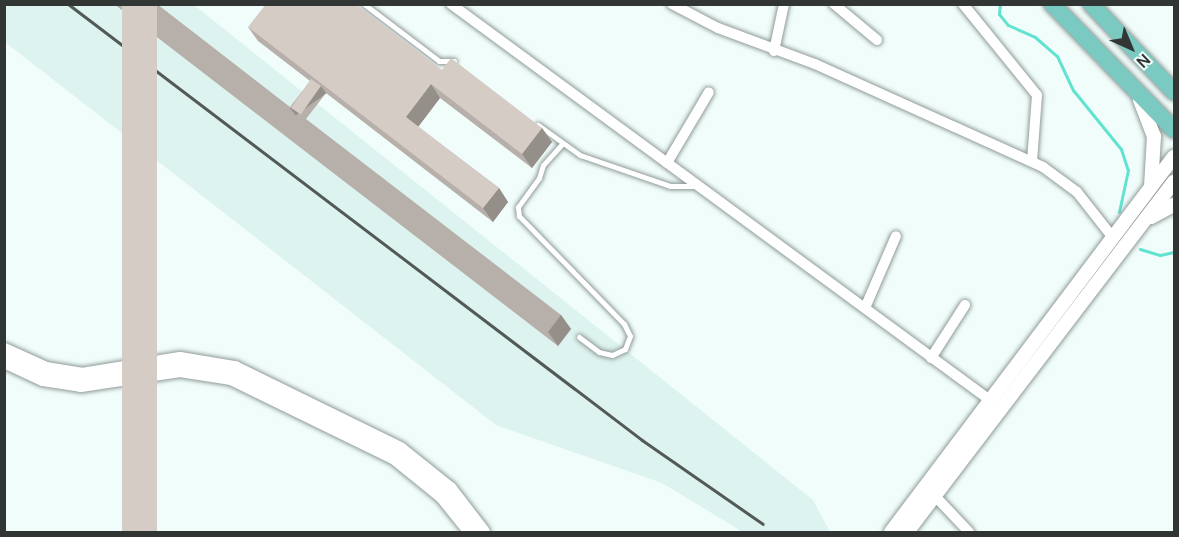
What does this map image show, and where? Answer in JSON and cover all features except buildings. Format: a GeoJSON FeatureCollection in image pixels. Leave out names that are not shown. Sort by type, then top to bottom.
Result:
{"type":"FeatureCollection","features":[{"type":"Feature","properties":{"kind":"main road"},"geometry":{"type":"LineString","coordinates":[[1053,4],[1138,96],[1174,130]]}},
{"type":"Feature","properties":{"kind":"main road"},"geometry":{"type":"LineString","coordinates":[[1091,4],[1174,92]]}},
{"type":"Feature","properties":{"kind":"main road"},"geometry":{"type":"LineString","coordinates":[[1155,72],[1174,79]]}},
{"type":"Feature","properties":{"kind":"street"},"geometry":{"type":"LineString","coordinates":[[451,4],[991,401]]}},
{"type":"Feature","properties":{"kind":"street"},"geometry":{"type":"LineString","coordinates":[[672,4],[774,51],[815,64],[1032,161],[1070,185],[1114,239]]}},
{"type":"Feature","properties":{"kind":"street"},"geometry":{"type":"LineString","coordinates":[[774,51],[784,4]]}},
{"type":"Feature","properties":{"kind":"street"},"geometry":{"type":"LineString","coordinates":[[834,4],[878,40]]}},
{"type":"Feature","properties":{"kind":"street"},"geometry":{"type":"LineString","coordinates":[[963,4],[1037,95],[1032,161]]}},
{"type":"Feature","properties":{"kind":"street"},"geometry":{"type":"LineString","coordinates":[[667,163],[709,93]]}},
{"type":"Feature","properties":{"kind":"street"},"geometry":{"type":"LineString","coordinates":[[1138,96],[1148,115],[1155,147],[1148,195]]}},
{"type":"Feature","properties":{"kind":"street"},"geometry":{"type":"LineString","coordinates":[[891,532],[1174,158]]}},
{"type":"Feature","properties":{"kind":"street"},"geometry":{"type":"LineString","coordinates":[[907,532],[1174,182]]}},
{"type":"Feature","properties":{"kind":"street"},"geometry":{"type":"LineString","coordinates":[[1146,219],[1174,205]]}},
{"type":"Feature","properties":{"kind":"street"},"geometry":{"type":"LineString","coordinates":[[864,308],[896,236]]}},
{"type":"Feature","properties":{"kind":"street"},"geometry":{"type":"LineString","coordinates":[[931,358],[965,305]]}},
{"type":"Feature","properties":{"kind":"street"},"geometry":{"type":"LineString","coordinates":[[4,350],[46,369],[82,375],[180,360],[235,368],[400,449],[450,489],[483,532]]}},
{"type":"Feature","properties":{"kind":"street"},"geometry":{"type":"LineString","coordinates":[[4,362],[43,379],[81,386],[180,370],[231,378],[395,458],[442,496],[471,532]]}},
{"type":"Feature","properties":{"kind":"street"},"geometry":{"type":"LineString","coordinates":[[935,496],[969,532]]}},
{"type":"Feature","properties":{"kind":"lane"},"geometry":{"type":"LineString","coordinates":[[364,4],[439,61],[451,59],[461,66]]}},
{"type":"Feature","properties":{"kind":"lane"},"geometry":{"type":"LineString","coordinates":[[534,123],[580,155],[670,186],[698,186]]}},
{"type":"Feature","properties":{"kind":"lane"},"geometry":{"type":"LineString","coordinates":[[562,144],[543,165],[539,178],[518,207],[519,216],[624,324],[630,336],[625,349],[612,355],[599,352],[579,337]]}},
{"type":"Feature","properties":{"kind":"shaded area"},"geometry":{"type":"Polygon","coordinates":[[[4,5],[194,5],[813,500],[830,532],[743,532],[662,483],[496,425],[5,42],[4,5]]]}},
{"type":"Feature","properties":{"kind":"waterway"},"geometry":{"type":"LineString","coordinates":[[1000,4],[999,14],[1008,25],[1035,37],[1057,56],[1073,90],[1121,149],[1128,170],[1119,212]]}},
{"type":"Feature","properties":{"kind":"waterway"},"geometry":{"type":"LineString","coordinates":[[1140,249],[1160,255],[1174,252]]}},
{"type":"Feature","properties":{"kind":"railway"},"geometry":{"type":"LineString","coordinates":[[68,4],[642,440],[763,524]]}}]}
